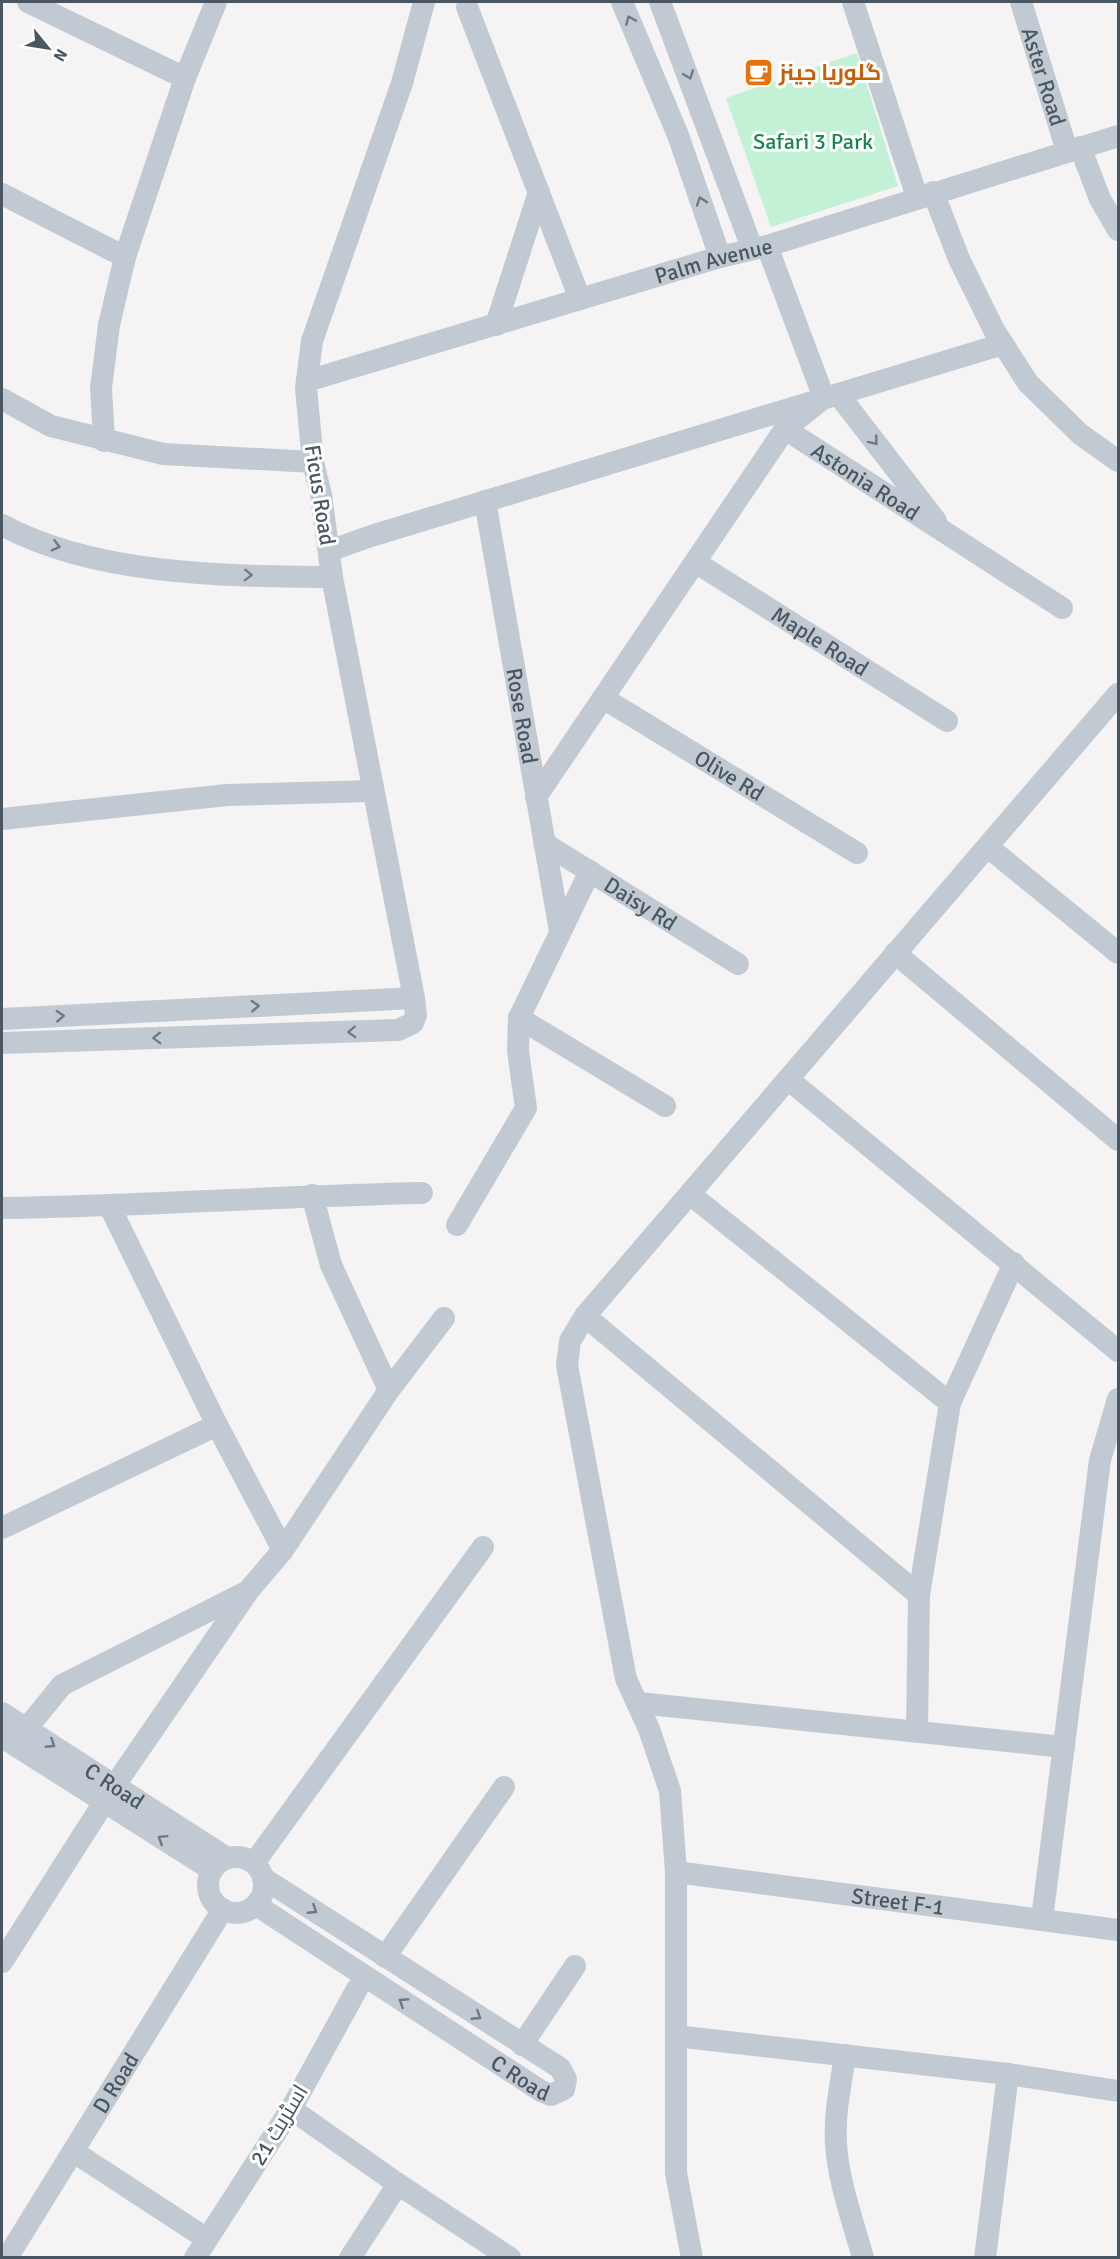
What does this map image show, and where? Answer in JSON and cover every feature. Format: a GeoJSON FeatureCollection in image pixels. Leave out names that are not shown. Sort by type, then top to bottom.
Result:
{"type":"FeatureCollection","features":[{"type":"Feature","properties":{"kind":"street"},"geometry":{"type":"LineString","coordinates":[[28,2],[185,78]]}},
{"type":"Feature","properties":{"kind":"street"},"geometry":{"type":"LineString","coordinates":[[104,441],[101,388],[109,325],[125,257],[185,78],[216,2]]}},
{"type":"Feature","properties":{"kind":"street","name":"Ficus Road"},"geometry":{"type":"LineString","coordinates":[[414,998],[332,577],[313,462],[307,381],[312,340],[402,83],[424,2]]}},
{"type":"Feature","properties":{"kind":"street"},"geometry":{"type":"LineString","coordinates":[[622,2],[678,135],[720,257]]}},
{"type":"Feature","properties":{"kind":"street","name":"Astonia Road"},"geometry":{"type":"LineString","coordinates":[[660,2],[759,247],[831,396],[946,534]]}},
{"type":"Feature","properties":{"kind":"street"},"geometry":{"type":"LineString","coordinates":[[852,2],[925,195],[1003,344],[1028,383],[1080,434],[1119,461]]}},
{"type":"Feature","properties":{"kind":"street","name":"Aster Road"},"geometry":{"type":"LineString","coordinates":[[1021,2],[1074,149],[1119,230]]}},
{"type":"Feature","properties":{"kind":"street"},"geometry":{"type":"LineString","coordinates":[[467,7],[580,300]]}},
{"type":"Feature","properties":{"kind":"street","name":"Palm Avenue"},"geometry":{"type":"LineString","coordinates":[[307,381],[759,247],[1119,136]]}},
{"type":"Feature","properties":{"kind":"street"},"geometry":{"type":"LineString","coordinates":[[496,325],[539,192]]}},
{"type":"Feature","properties":{"kind":"street"},"geometry":{"type":"LineString","coordinates":[[2,194],[125,257]]}},
{"type":"Feature","properties":{"kind":"street"},"geometry":{"type":"LineString","coordinates":[[329,551],[485,501],[1003,344]]}},
{"type":"Feature","properties":{"kind":"street"},"geometry":{"type":"LineString","coordinates":[[536,797],[785,429],[831,396]]}},
{"type":"Feature","properties":{"kind":"street"},"geometry":{"type":"LineString","coordinates":[[2,399],[51,426],[163,454],[313,462]]}},
{"type":"Feature","properties":{"kind":"street","name":"Astonia Road"},"geometry":{"type":"LineString","coordinates":[[785,429],[1062,609]]}},
{"type":"Feature","properties":{"kind":"street","name":"Rose Road"},"geometry":{"type":"LineString","coordinates":[[485,501],[560,930]]}},
{"type":"Feature","properties":{"kind":"street"},"geometry":{"type":"LineString","coordinates":[[2,525],[48,545],[127,565],[209,574],[332,577]]}},
{"type":"Feature","properties":{"kind":"street","name":"Maple Road"},"geometry":{"type":"LineString","coordinates":[[695,562],[947,721]]}},
{"type":"Feature","properties":{"kind":"street"},"geometry":{"type":"LineString","coordinates":[[692,2258],[676,2173],[676,1872],[670,1791],[639,1703],[626,1679],[567,1365],[570,1341],[585,1316],[988,847],[1111,719],[1119,694]]}},
{"type":"Feature","properties":{"kind":"street","name":"Olive Rd"},"geometry":{"type":"LineString","coordinates":[[603,698],[857,853]]}},
{"type":"Feature","properties":{"kind":"street"},"geometry":{"type":"LineString","coordinates":[[2,819],[227,795],[373,791]]}},
{"type":"Feature","properties":{"kind":"street","name":"Daisy Rd"},"geometry":{"type":"LineString","coordinates":[[544,843],[738,964]]}},
{"type":"Feature","properties":{"kind":"street"},"geometry":{"type":"LineString","coordinates":[[988,847],[1119,953]]}},
{"type":"Feature","properties":{"kind":"street"},"geometry":{"type":"LineString","coordinates":[[457,1225],[526,1108],[518,1051],[519,1018],[590,871]]}},
{"type":"Feature","properties":{"kind":"street"},"geometry":{"type":"LineString","coordinates":[[896,953],[1119,1140]]}},
{"type":"Feature","properties":{"kind":"street"},"geometry":{"type":"LineString","coordinates":[[2,1019],[414,998],[416,1015],[413,1023],[398,1030],[2,1043]]}},
{"type":"Feature","properties":{"kind":"street"},"geometry":{"type":"LineString","coordinates":[[519,1018],[665,1106]]}},
{"type":"Feature","properties":{"kind":"street"},"geometry":{"type":"LineString","coordinates":[[789,1080],[1119,1351]]}},
{"type":"Feature","properties":{"kind":"street"},"geometry":{"type":"LineString","coordinates":[[2,1208],[110,1207],[312,1195],[422,1193]]}},
{"type":"Feature","properties":{"kind":"street"},"geometry":{"type":"LineString","coordinates":[[691,1194],[950,1404]]}},
{"type":"Feature","properties":{"kind":"street"},"geometry":{"type":"LineString","coordinates":[[312,1195],[331,1265],[389,1390]]}},
{"type":"Feature","properties":{"kind":"street"},"geometry":{"type":"LineString","coordinates":[[110,1207],[216,1425],[283,1550]]}},
{"type":"Feature","properties":{"kind":"street"},"geometry":{"type":"LineString","coordinates":[[917,1730],[919,1596],[950,1404],[1014,1263]]}},
{"type":"Feature","properties":{"kind":"street"},"geometry":{"type":"LineString","coordinates":[[585,1316],[919,1596]]}},
{"type":"Feature","properties":{"kind":"street"},"geometry":{"type":"LineString","coordinates":[[2,1962],[109,1794],[248,1591],[283,1550],[389,1390],[444,1318]]}},
{"type":"Feature","properties":{"kind":"street"},"geometry":{"type":"LineString","coordinates":[[1042,1919],[1100,1460],[1119,1399]]}},
{"type":"Feature","properties":{"kind":"street"},"geometry":{"type":"LineString","coordinates":[[2,1528],[216,1425]]}},
{"type":"Feature","properties":{"kind":"street"},"geometry":{"type":"LineString","coordinates":[[259,1870],[236,1856],[220,1864],[208,1878],[210,1896],[214,1903],[230,1913],[239,1913],[256,1905],[262,1897],[259,1870],[483,1546]]}},
{"type":"Feature","properties":{"kind":"street"},"geometry":{"type":"LineString","coordinates":[[27,1728],[62,1685],[248,1591]]}},
{"type":"Feature","properties":{"kind":"street"},"geometry":{"type":"LineString","coordinates":[[639,1703],[1064,1747]]}},
{"type":"Feature","properties":{"kind":"street","name":"C Road"},"geometry":{"type":"LineString","coordinates":[[2,1713],[27,1728],[109,1794]]}},
{"type":"Feature","properties":{"kind":"street","name":"C Road"},"geometry":{"type":"LineString","coordinates":[[2,1737],[109,1794],[220,1864]]}},
{"type":"Feature","properties":{"kind":"street"},"geometry":{"type":"LineString","coordinates":[[385,1957],[504,1787]]}},
{"type":"Feature","properties":{"kind":"street","name":"C Road"},"geometry":{"type":"LineString","coordinates":[[256,1905],[541,2091],[551,2095],[561,2092],[566,2085],[563,2071],[385,1957],[259,1870]]}},
{"type":"Feature","properties":{"kind":"street","name":"Street F-1"},"geometry":{"type":"LineString","coordinates":[[676,1872],[1119,1930]]}},
{"type":"Feature","properties":{"kind":"street","name":"D Road"},"geometry":{"type":"LineString","coordinates":[[7,2258],[223,1909]]}},
{"type":"Feature","properties":{"kind":"street"},"geometry":{"type":"LineString","coordinates":[[522,2045],[575,1966]]}},
{"type":"Feature","properties":{"kind":"street","name":"اسٹریٹ 21"},"geometry":{"type":"LineString","coordinates":[[201,2248],[291,2109],[357,1989]]}},
{"type":"Feature","properties":{"kind":"street"},"geometry":{"type":"LineString","coordinates":[[676,2036],[1008,2074],[1119,2091]]}},
{"type":"Feature","properties":{"kind":"street"},"geometry":{"type":"LineString","coordinates":[[845,2055],[837,2113],[836,2144],[840,2172],[863,2258]]}},
{"type":"Feature","properties":{"kind":"street"},"geometry":{"type":"LineString","coordinates":[[985,2258],[1008,2074]]}},
{"type":"Feature","properties":{"kind":"street"},"geometry":{"type":"LineString","coordinates":[[291,2109],[398,2184],[510,2258]]}},
{"type":"Feature","properties":{"kind":"street"},"geometry":{"type":"LineString","coordinates":[[74,2152],[201,2248]]}},
{"type":"Feature","properties":{"kind":"street"},"geometry":{"type":"LineString","coordinates":[[350,2258],[398,2184]]}},
{"type":"Feature","properties":{"kind":"green space","name":"Safari 3 Park"},"geometry":{"type":"Polygon","coordinates":[[[857,53],[898,186],[771,227],[726,98],[857,53]]]}},
{"type":"Feature","properties":{"kind":"place","name":"گلوریا جینز"},"geometry":{"type":"Point","coordinates":[758,72]}}]}
